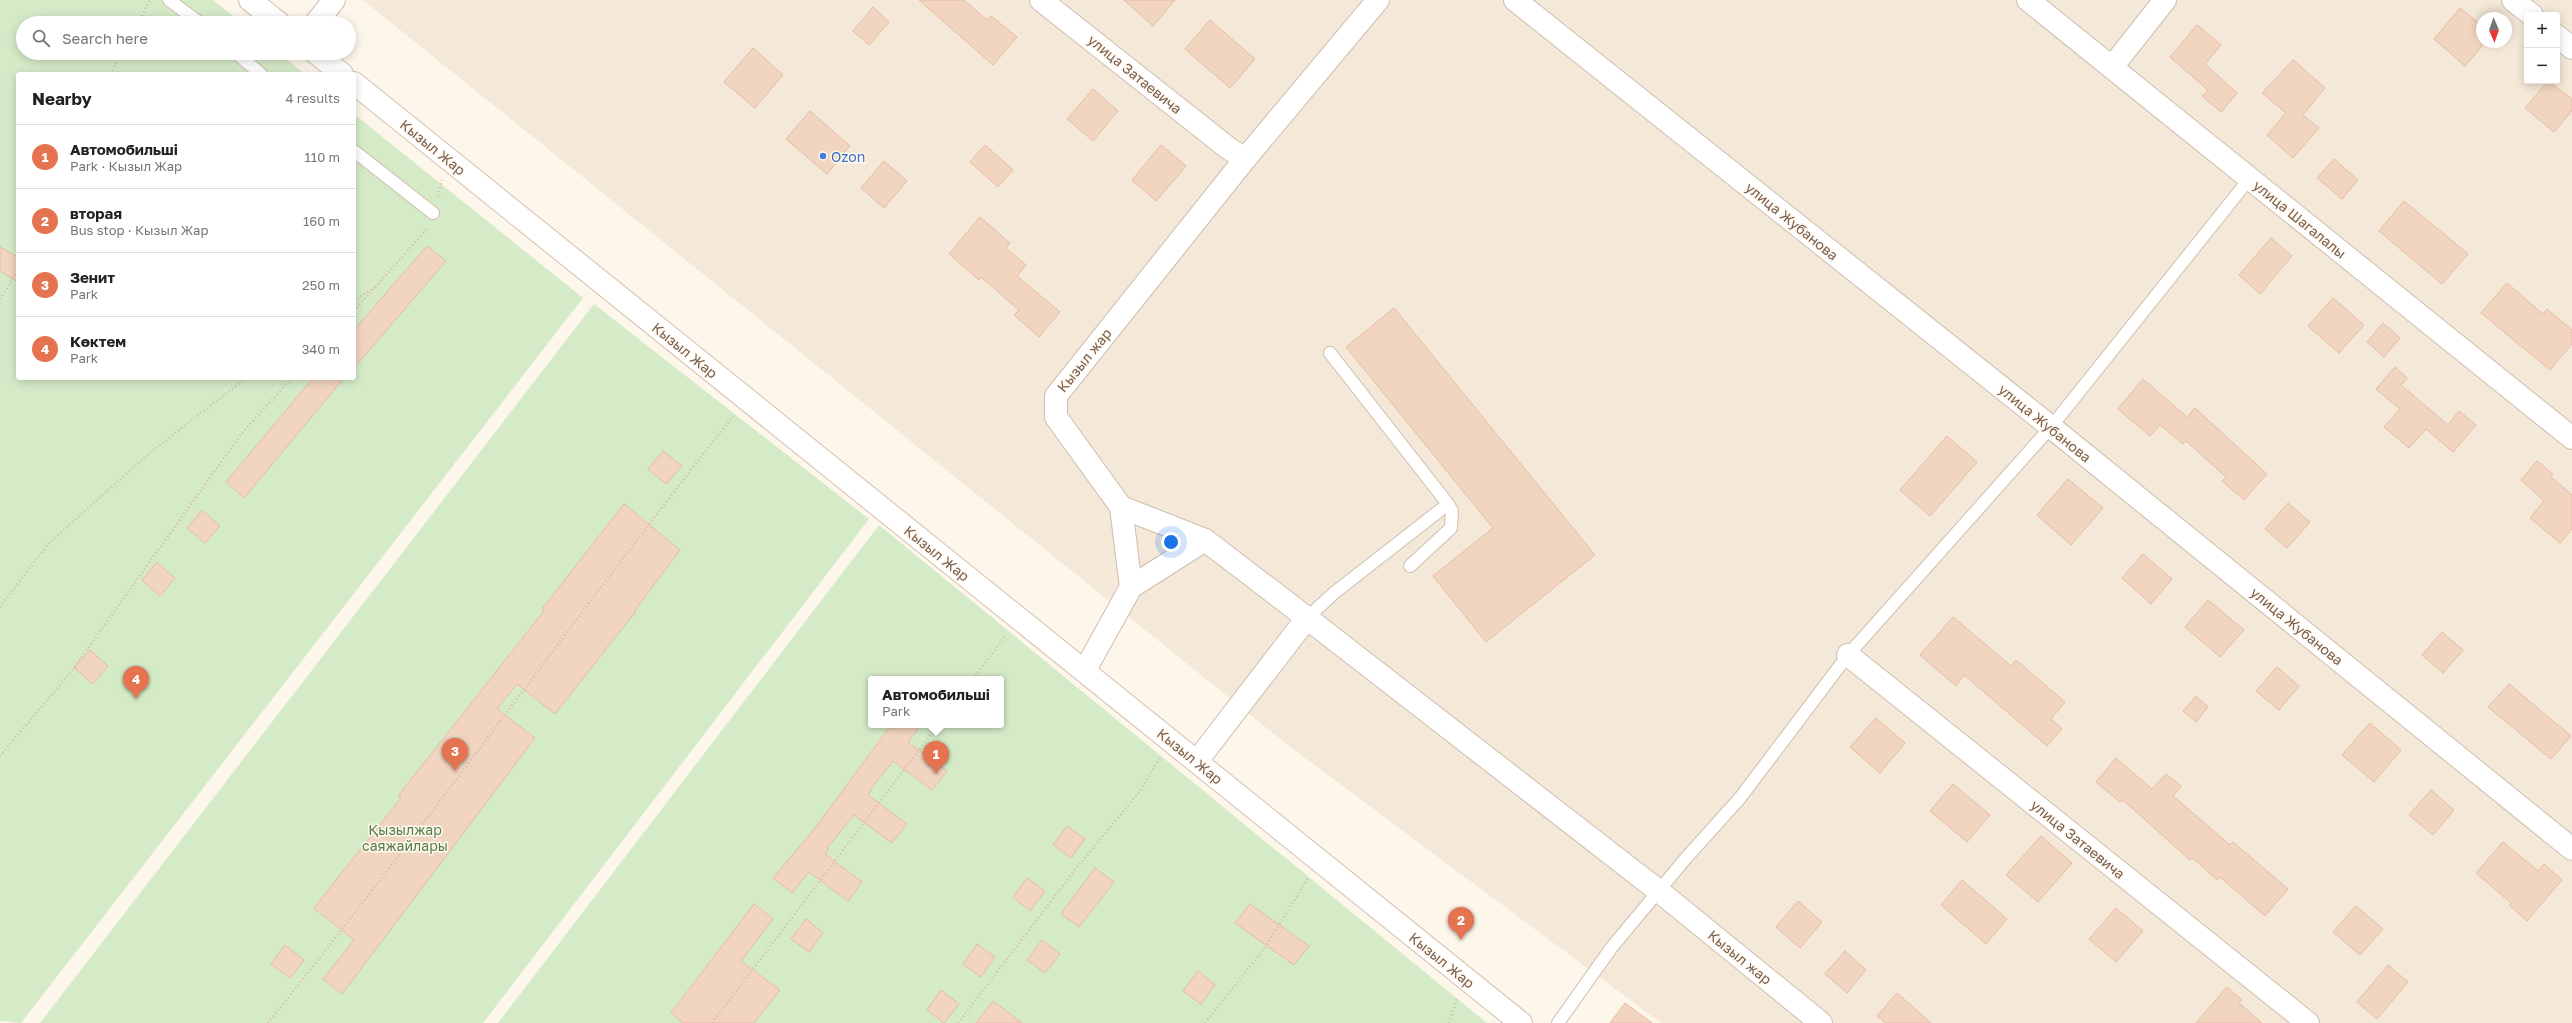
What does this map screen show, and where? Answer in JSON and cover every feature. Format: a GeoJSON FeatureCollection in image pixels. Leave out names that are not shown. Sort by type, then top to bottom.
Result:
{"type":"FeatureCollection","features":[{"type":"Feature","properties":{"kind":"street"},"geometry":{"type":"LineString","coordinates":[[250,0],[270,16]]}},
{"type":"Feature","properties":{"kind":"street"},"geometry":{"type":"LineString","coordinates":[[321,16],[334,0]]}},
{"type":"Feature","properties":{"kind":"street","name":"улица Затаевича"},"geometry":{"type":"LineString","coordinates":[[1041,0],[1236,154]]}},
{"type":"Feature","properties":{"kind":"street","name":"Кызыл жар"},"geometry":{"type":"LineString","coordinates":[[1131,587],[1121,507],[1056,417],[1056,396],[1236,154],[1378,0]]}},
{"type":"Feature","properties":{"kind":"street","name":"улица Жубанова"},"geometry":{"type":"LineString","coordinates":[[1515,0],[2051,427],[2572,849]]}},
{"type":"Feature","properties":{"kind":"street","name":"улица Шагалалы"},"geometry":{"type":"LineString","coordinates":[[2028,0],[2572,438]]}},
{"type":"Feature","properties":{"kind":"street"},"geometry":{"type":"LineString","coordinates":[[2112,67],[2165,0]]}},
{"type":"Feature","properties":{"kind":"street"},"geometry":{"type":"LineString","coordinates":[[2513,0],[2528,12]]}},
{"type":"Feature","properties":{"kind":"street"},"geometry":{"type":"LineString","coordinates":[[2560,38],[2572,48]]}},
{"type":"Feature","properties":{"kind":"street"},"geometry":{"type":"LineString","coordinates":[[325,60],[340,72]]}},
{"type":"Feature","properties":{"kind":"street","name":"Кызыл Жар"},"geometry":{"type":"LineString","coordinates":[[356,85],[1018,618],[1085,670],[1169,740],[1520,1023]]}},
{"type":"Feature","properties":{"kind":"street","name":"Кызыл жар"},"geometry":{"type":"LineString","coordinates":[[1121,507],[1205,540],[1660,892],[1821,1023]]}},
{"type":"Feature","properties":{"kind":"street"},"geometry":{"type":"LineString","coordinates":[[1085,670],[1131,587],[1205,540]]}},
{"type":"Feature","properties":{"kind":"street"},"geometry":{"type":"LineString","coordinates":[[1196,761],[1307,618]]}},
{"type":"Feature","properties":{"kind":"street","name":"улица Затаевича"},"geometry":{"type":"LineString","coordinates":[[1848,655],[2308,1023]]}},
{"type":"Feature","properties":{"kind":"lane"},"geometry":{"type":"LineString","coordinates":[[170,0],[191,16]]}},
{"type":"Feature","properties":{"kind":"lane"},"geometry":{"type":"LineString","coordinates":[[244,60],[259,72]]}},
{"type":"Feature","properties":{"kind":"lane"},"geometry":{"type":"LineString","coordinates":[[356,154],[433,212]]}},
{"type":"Feature","properties":{"kind":"lane"},"geometry":{"type":"LineString","coordinates":[[1558,1023],[1612,947],[1660,892],[1686,858],[1740,798],[1848,655],[2051,427],[2250,178]]}},
{"type":"Feature","properties":{"kind":"lane"},"geometry":{"type":"LineString","coordinates":[[1330,353],[1452,511],[1451,528],[1410,566]]}},
{"type":"Feature","properties":{"kind":"lane"},"geometry":{"type":"LineString","coordinates":[[1307,618],[1334,592],[1448,504]]}},
{"type":"Feature","properties":{"kind":"path"},"geometry":{"type":"LineString","coordinates":[[142,16],[150,0]]}},
{"type":"Feature","properties":{"kind":"path"},"geometry":{"type":"LineString","coordinates":[[111,72],[118,60]]}},
{"type":"Feature","properties":{"kind":"path"},"geometry":{"type":"LineString","coordinates":[[356,309],[427,230],[433,212],[446,158]]}},
{"type":"Feature","properties":{"kind":"path"},"geometry":{"type":"LineString","coordinates":[[0,299],[16,273]]}},
{"type":"Feature","properties":{"kind":"path"},"geometry":{"type":"LineString","coordinates":[[356,300],[378,284]]}},
{"type":"Feature","properties":{"kind":"path"},"geometry":{"type":"LineString","coordinates":[[0,607],[48,544],[151,452],[243,380]]}},
{"type":"Feature","properties":{"kind":"path"},"geometry":{"type":"LineString","coordinates":[[0,756],[70,673],[242,433],[290,380]]}},
{"type":"Feature","properties":{"kind":"path"},"geometry":{"type":"LineString","coordinates":[[268,1023],[332,943],[514,701],[747,399]]}},
{"type":"Feature","properties":{"kind":"path"},"geometry":{"type":"LineString","coordinates":[[975,676],[1018,618]]}},
{"type":"Feature","properties":{"kind":"path"},"geometry":{"type":"LineString","coordinates":[[712,1023],[936,728]]}},
{"type":"Feature","properties":{"kind":"path"},"geometry":{"type":"LineString","coordinates":[[958,1023],[1075,870],[1140,791],[1157,766],[1169,740]]}},
{"type":"Feature","properties":{"kind":"path"},"geometry":{"type":"LineString","coordinates":[[1206,1023],[1264,949],[1320,861]]}},
{"type":"Feature","properties":{"kind":"shaded area"},"geometry":{"type":"Polygon","coordinates":[[[363,0],[2572,0],[2572,1023],[1661,1023],[1289,746],[363,0]]]}},
{"type":"Feature","properties":{"kind":"green space"},"geometry":{"type":"Polygon","coordinates":[[[0,0],[213,0],[233,16],[16,16],[16,60],[288,60],[303,72],[16,72],[16,380],[356,380],[356,116],[583,298],[21,1023],[0,1021],[0,0]]]}},
{"type":"Feature","properties":{"kind":"green space","name":"Қызылжар саяжайлары"},"geometry":{"type":"Polygon","coordinates":[[[594,304],[869,519],[483,1023],[40,1023],[594,304]]]}},
{"type":"Feature","properties":{"kind":"green space"},"geometry":{"type":"Polygon","coordinates":[[[879,525],[1487,1023],[498,1023],[879,525]]]}},
{"type":"Feature","properties":{"kind":"building"},"geometry":{"type":"Polygon","coordinates":[[[919,0],[964,0],[987,20],[991,16],[1017,37],[993,65],[919,0]]]}},
{"type":"Feature","properties":{"kind":"building"},"geometry":{"type":"Polygon","coordinates":[[[1124,0],[1175,0],[1153,26],[1124,0]]]}},
{"type":"Feature","properties":{"kind":"building"},"geometry":{"type":"Polygon","coordinates":[[[873,7],[889,22],[869,45],[853,31],[873,7]]]}},
{"type":"Feature","properties":{"kind":"building"},"geometry":{"type":"Polygon","coordinates":[[[2460,8],[2476,21],[2476,48],[2480,48],[2465,66],[2434,39],[2460,8]]]}},
{"type":"Feature","properties":{"kind":"building"},"geometry":{"type":"Polygon","coordinates":[[[1210,20],[1255,59],[1230,88],[1185,49],[1210,20]]]}},
{"type":"Feature","properties":{"kind":"building"},"geometry":{"type":"Polygon","coordinates":[[[2197,25],[2221,45],[2205,64],[2237,93],[2221,112],[2202,96],[2208,90],[2170,57],[2197,25]]]}},
{"type":"Feature","properties":{"kind":"building"},"geometry":{"type":"Polygon","coordinates":[[[753,48],[783,75],[755,108],[724,82],[753,48]]]}},
{"type":"Feature","properties":{"kind":"building"},"geometry":{"type":"Polygon","coordinates":[[[2293,60],[2325,88],[2303,115],[2319,128],[2293,158],[2267,135],[2286,113],[2262,93],[2293,60]]]}},
{"type":"Feature","properties":{"kind":"building"},"geometry":{"type":"Polygon","coordinates":[[[2545,84],[2552,84],[2572,99],[2572,111],[2554,132],[2525,108],[2545,84]]]}},
{"type":"Feature","properties":{"kind":"building"},"geometry":{"type":"Polygon","coordinates":[[[1093,89],[1118,111],[1093,141],[1067,119],[1093,89]]]}},
{"type":"Feature","properties":{"kind":"building"},"geometry":{"type":"Polygon","coordinates":[[[810,111],[850,146],[827,174],[786,139],[810,111]]]}},
{"type":"Feature","properties":{"kind":"building"},"geometry":{"type":"Polygon","coordinates":[[[985,145],[1013,170],[998,187],[970,162],[985,145]]]}},
{"type":"Feature","properties":{"kind":"building"},"geometry":{"type":"Polygon","coordinates":[[[1161,145],[1186,166],[1156,201],[1132,180],[1161,145]]]}},
{"type":"Feature","properties":{"kind":"building"},"geometry":{"type":"Polygon","coordinates":[[[2334,159],[2358,180],[2342,199],[2317,178],[2334,159]]]}},
{"type":"Feature","properties":{"kind":"building"},"geometry":{"type":"Polygon","coordinates":[[[884,161],[907,181],[884,208],[861,188],[884,161]]]}},
{"type":"Feature","properties":{"kind":"building"},"geometry":{"type":"Polygon","coordinates":[[[2404,201],[2468,254],[2442,284],[2379,231],[2404,201]]]}},
{"type":"Feature","properties":{"kind":"building"},"geometry":{"type":"Polygon","coordinates":[[[980,217],[1010,243],[1006,248],[1026,265],[1017,276],[1060,312],[1039,337],[1014,315],[1019,310],[981,277],[979,280],[949,254],[980,217]]]}},
{"type":"Feature","properties":{"kind":"building"},"geometry":{"type":"Polygon","coordinates":[[[2271,238],[2292,256],[2260,294],[2239,275],[2271,238]]]}},
{"type":"Feature","properties":{"kind":"building"},"geometry":{"type":"Polygon","coordinates":[[[427,246],[446,261],[356,366],[356,328],[427,246]]]}},
{"type":"Feature","properties":{"kind":"building"},"geometry":{"type":"Polygon","coordinates":[[[0,247],[16,256],[16,281],[0,271],[0,247]]]}},
{"type":"Feature","properties":{"kind":"building"},"geometry":{"type":"Polygon","coordinates":[[[2507,283],[2543,314],[2547,309],[2572,330],[2572,344],[2550,370],[2481,313],[2507,283]]]}},
{"type":"Feature","properties":{"kind":"building"},"geometry":{"type":"Polygon","coordinates":[[[2333,298],[2364,325],[2339,353],[2308,326],[2333,298]]]}},
{"type":"Feature","properties":{"kind":"building"},"geometry":{"type":"Polygon","coordinates":[[[1394,308],[1595,555],[1486,642],[1433,576],[1493,528],[1346,347],[1394,308]]]}},
{"type":"Feature","properties":{"kind":"building"},"geometry":{"type":"Polygon","coordinates":[[[2383,323],[2400,338],[2384,357],[2367,342],[2383,323]]]}},
{"type":"Feature","properties":{"kind":"building"},"geometry":{"type":"Polygon","coordinates":[[[2395,367],[2407,378],[2401,385],[2448,425],[2459,411],[2476,425],[2453,452],[2426,429],[2409,448],[2384,427],[2400,409],[2376,389],[2395,367]]]}},
{"type":"Feature","properties":{"kind":"building"},"geometry":{"type":"Polygon","coordinates":[[[2143,379],[2187,417],[2195,408],[2267,474],[2244,500],[2222,481],[2226,477],[2186,441],[2183,444],[2160,425],[2150,436],[2118,409],[2143,379]]]}},
{"type":"Feature","properties":{"kind":"building"},"geometry":{"type":"Polygon","coordinates":[[[311,380],[342,380],[244,498],[226,482],[311,380]]]}},
{"type":"Feature","properties":{"kind":"building"},"geometry":{"type":"Polygon","coordinates":[[[1947,436],[1977,462],[1930,516],[1900,490],[1947,436]]]}},
{"type":"Feature","properties":{"kind":"building"},"geometry":{"type":"Polygon","coordinates":[[[663,451],[682,466],[666,484],[648,469],[663,451]]]}},
{"type":"Feature","properties":{"kind":"building"},"geometry":{"type":"Polygon","coordinates":[[[2537,461],[2553,474],[2550,476],[2572,495],[2572,529],[2560,543],[2530,518],[2544,501],[2521,480],[2537,461]]]}},
{"type":"Feature","properties":{"kind":"building"},"geometry":{"type":"Polygon","coordinates":[[[2068,479],[2103,508],[2071,545],[2037,515],[2068,479]]]}},
{"type":"Feature","properties":{"kind":"building"},"geometry":{"type":"Polygon","coordinates":[[[2288,503],[2310,522],[2287,548],[2265,529],[2288,503]]]}},
{"type":"Feature","properties":{"kind":"building"},"geometry":{"type":"Polygon","coordinates":[[[624,504],[680,550],[635,610],[636,611],[555,714],[517,684],[497,709],[535,738],[342,994],[323,979],[354,940],[314,908],[401,798],[398,796],[544,611],[542,609],[624,504]]]}},
{"type":"Feature","properties":{"kind":"building"},"geometry":{"type":"Polygon","coordinates":[[[202,510],[220,526],[205,543],[187,528],[202,510]]]}},
{"type":"Feature","properties":{"kind":"building"},"geometry":{"type":"Polygon","coordinates":[[[2143,554],[2172,579],[2151,604],[2122,578],[2143,554]]]}},
{"type":"Feature","properties":{"kind":"building"},"geometry":{"type":"Polygon","coordinates":[[[157,562],[175,578],[160,596],[142,580],[157,562]]]}},
{"type":"Feature","properties":{"kind":"building"},"geometry":{"type":"Polygon","coordinates":[[[2208,600],[2244,630],[2220,657],[2185,627],[2208,600]]]}},
{"type":"Feature","properties":{"kind":"building"},"geometry":{"type":"Polygon","coordinates":[[[1953,617],[2011,666],[2016,660],[2065,702],[2051,719],[2062,729],[2047,746],[1964,675],[1956,686],[1920,655],[1953,617]]]}},
{"type":"Feature","properties":{"kind":"building"},"geometry":{"type":"Polygon","coordinates":[[[2442,632],[2463,650],[2443,673],[2422,655],[2442,632]]]}},
{"type":"Feature","properties":{"kind":"building"},"geometry":{"type":"Polygon","coordinates":[[[90,650],[108,666],[93,684],[74,668],[90,650]]]}},
{"type":"Feature","properties":{"kind":"building"},"geometry":{"type":"Polygon","coordinates":[[[2277,667],[2299,686],[2279,710],[2256,691],[2277,667]]]}},
{"type":"Feature","properties":{"kind":"building"},"geometry":{"type":"Polygon","coordinates":[[[2509,684],[2571,736],[2551,759],[2488,707],[2509,684]]]}},
{"type":"Feature","properties":{"kind":"building"},"geometry":{"type":"Polygon","coordinates":[[[2196,696],[2208,707],[2196,722],[2183,711],[2196,696]]]}},
{"type":"Feature","properties":{"kind":"building"},"geometry":{"type":"Polygon","coordinates":[[[1876,718],[1905,743],[1880,773],[1850,747],[1876,718]]]}},
{"type":"Feature","properties":{"kind":"building"},"geometry":{"type":"Polygon","coordinates":[[[2370,723],[2401,750],[2374,782],[2342,755],[2370,723]]]}},
{"type":"Feature","properties":{"kind":"building"},"geometry":{"type":"Polygon","coordinates":[[[889,728],[919,728],[908,742],[947,771],[932,790],[893,761],[873,786],[868,795],[907,824],[892,843],[854,815],[827,848],[829,849],[825,854],[862,882],[848,901],[809,872],[792,893],[773,878],[816,827],[889,728]]]}},
{"type":"Feature","properties":{"kind":"building"},"geometry":{"type":"Polygon","coordinates":[[[2116,758],[2152,789],[2166,774],[2181,786],[2173,796],[2230,845],[2233,842],[2288,889],[2265,916],[2220,877],[2217,880],[2193,858],[2190,860],[2123,800],[2120,802],[2096,782],[2116,758]]]}},
{"type":"Feature","properties":{"kind":"building"},"geometry":{"type":"Polygon","coordinates":[[[1953,784],[1990,815],[1967,842],[1930,811],[1953,784]]]}},
{"type":"Feature","properties":{"kind":"building"},"geometry":{"type":"Polygon","coordinates":[[[2431,790],[2454,810],[2433,835],[2409,815],[2431,790]]]}},
{"type":"Feature","properties":{"kind":"building"},"geometry":{"type":"Polygon","coordinates":[[[1067,826],[1085,839],[1071,858],[1053,845],[1067,826]]]}},
{"type":"Feature","properties":{"kind":"building"},"geometry":{"type":"Polygon","coordinates":[[[2041,836],[2072,863],[2038,902],[2006,875],[2041,836]]]}},
{"type":"Feature","properties":{"kind":"building"},"geometry":{"type":"Polygon","coordinates":[[[2503,842],[2538,871],[2544,864],[2562,880],[2527,921],[2509,905],[2511,903],[2476,873],[2503,842]]]}},
{"type":"Feature","properties":{"kind":"building"},"geometry":{"type":"Polygon","coordinates":[[[1095,868],[1114,882],[1079,927],[1061,914],[1095,868]]]}},
{"type":"Feature","properties":{"kind":"building"},"geometry":{"type":"Polygon","coordinates":[[[1027,878],[1045,891],[1030,911],[1013,897],[1027,878]]]}},
{"type":"Feature","properties":{"kind":"building"},"geometry":{"type":"Polygon","coordinates":[[[1962,880],[2007,919],[1986,944],[1941,905],[1962,880]]]}},
{"type":"Feature","properties":{"kind":"building"},"geometry":{"type":"Polygon","coordinates":[[[1798,901],[1822,922],[1800,948],[1776,927],[1798,901]]]}},
{"type":"Feature","properties":{"kind":"building"},"geometry":{"type":"Polygon","coordinates":[[[754,904],[773,919],[741,961],[780,990],[754,1023],[683,1023],[671,1013],[754,904]]]}},
{"type":"Feature","properties":{"kind":"building"},"geometry":{"type":"Polygon","coordinates":[[[1250,904],[1309,946],[1294,965],[1235,923],[1250,904]]]}},
{"type":"Feature","properties":{"kind":"building"},"geometry":{"type":"Polygon","coordinates":[[[2356,906],[2383,929],[2360,955],[2333,932],[2356,906]]]}},
{"type":"Feature","properties":{"kind":"building"},"geometry":{"type":"Polygon","coordinates":[[[2116,908],[2143,931],[2116,962],[2089,939],[2116,908]]]}},
{"type":"Feature","properties":{"kind":"building"},"geometry":{"type":"Polygon","coordinates":[[[806,919],[823,933],[809,952],[791,939],[806,919]]]}},
{"type":"Feature","properties":{"kind":"building"},"geometry":{"type":"Polygon","coordinates":[[[1042,940],[1060,954],[1045,973],[1027,960],[1042,940]]]}},
{"type":"Feature","properties":{"kind":"building"},"geometry":{"type":"Polygon","coordinates":[[[977,944],[995,957],[981,977],[963,964],[977,944]]]}},
{"type":"Feature","properties":{"kind":"building"},"geometry":{"type":"Polygon","coordinates":[[[285,945],[304,960],[290,978],[271,964],[285,945]]]}},
{"type":"Feature","properties":{"kind":"building"},"geometry":{"type":"Polygon","coordinates":[[[1845,951],[1866,970],[1847,993],[1825,974],[1845,951]]]}},
{"type":"Feature","properties":{"kind":"building"},"geometry":{"type":"Polygon","coordinates":[[[2388,965],[2408,982],[2377,1019],[2357,1002],[2388,965]]]}},
{"type":"Feature","properties":{"kind":"building"},"geometry":{"type":"Polygon","coordinates":[[[1198,971],[1215,985],[1201,1004],[1183,991],[1198,971]]]}},
{"type":"Feature","properties":{"kind":"building"},"geometry":{"type":"Polygon","coordinates":[[[2227,987],[2242,1000],[2239,1003],[2262,1023],[2196,1023],[2227,987]]]}},
{"type":"Feature","properties":{"kind":"building"},"geometry":{"type":"Polygon","coordinates":[[[941,990],[959,1004],[944,1023],[927,1010],[941,990]]]}},
{"type":"Feature","properties":{"kind":"building"},"geometry":{"type":"Polygon","coordinates":[[[1897,993],[1931,1023],[1886,1023],[1877,1016],[1897,993]]]}},
{"type":"Feature","properties":{"kind":"building"},"geometry":{"type":"Polygon","coordinates":[[[993,1001],[1022,1023],[976,1023],[993,1001]]]}},
{"type":"Feature","properties":{"kind":"building"},"geometry":{"type":"Polygon","coordinates":[[[1625,1003],[1652,1023],[1610,1023],[1625,1003]]]}},
{"type":"Feature","properties":{"kind":"place","name":"Ozon"},"geometry":{"type":"Point","coordinates":[823,156]}},
{"type":"Feature","properties":{"kind":"place","name":"Көктем"},"geometry":{"type":"Point","coordinates":[136,699]}},
{"type":"Feature","properties":{"kind":"place","name":"Зенит"},"geometry":{"type":"Point","coordinates":[455,771]}},
{"type":"Feature","properties":{"kind":"place","name":"Автомобильші"},"geometry":{"type":"Point","coordinates":[936,774]}},
{"type":"Feature","properties":{"kind":"place","name":"вторая"},"geometry":{"type":"Point","coordinates":[1461,940]}}]}
